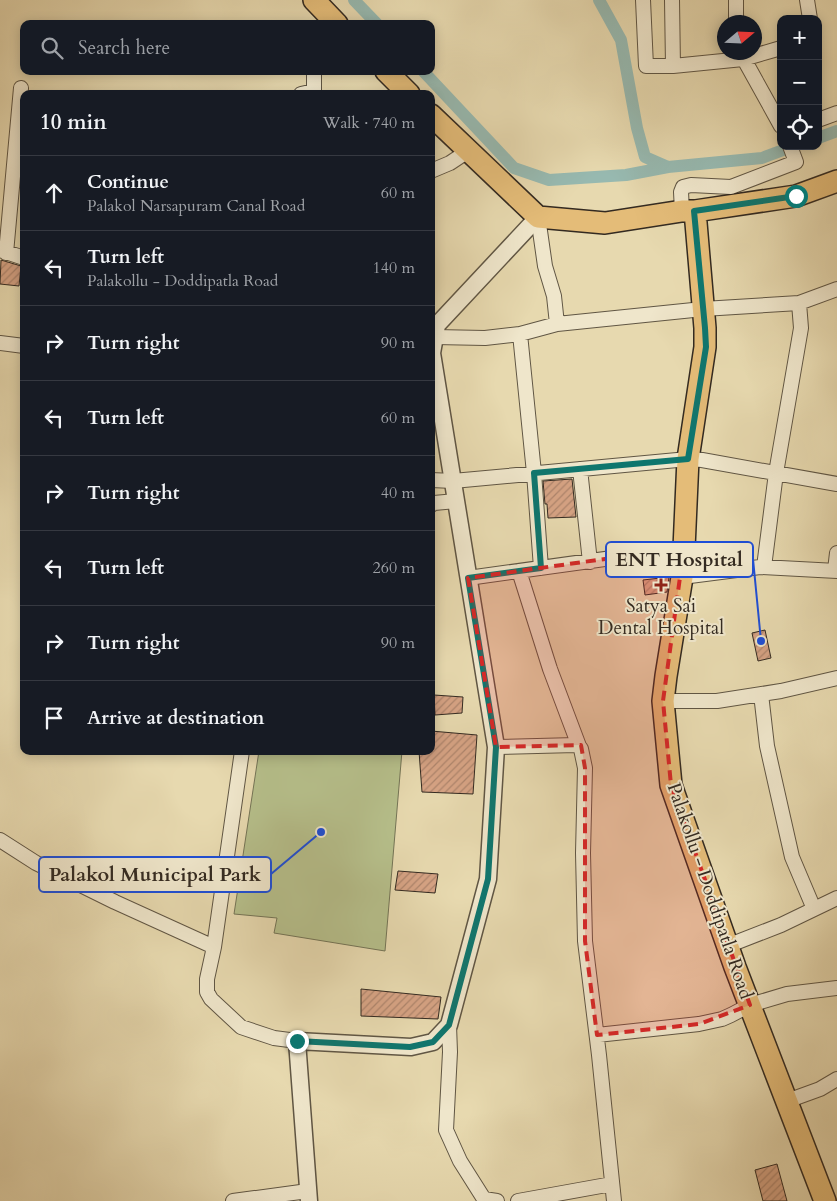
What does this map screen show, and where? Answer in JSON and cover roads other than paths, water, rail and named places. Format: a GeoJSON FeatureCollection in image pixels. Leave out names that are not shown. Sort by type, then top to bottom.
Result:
{"type":"FeatureCollection","features":[{"type":"Feature","properties":{"kind":"main road"},"geometry":{"type":"LineString","coordinates":[[390,75],[405,90]]}},
{"type":"Feature","properties":{"kind":"main road"},"geometry":{"type":"LineString","coordinates":[[435,119],[538,216],[605,223],[796,196],[837,181]]}},
{"type":"Feature","properties":{"kind":"main road","name":"Palakollu - Doddipatla Road"},"geometry":{"type":"LineString","coordinates":[[688,211],[703,309],[706,347],[688,459],[682,577],[666,676],[664,701],[664,722],[671,786],[728,946],[825,1201]]}},
{"type":"Feature","properties":{"kind":"street"},"geometry":{"type":"LineString","coordinates":[[643,0],[646,66],[673,66],[717,60]]}},
{"type":"Feature","properties":{"kind":"street"},"geometry":{"type":"LineString","coordinates":[[672,0],[673,66]]}},
{"type":"Feature","properties":{"kind":"street"},"geometry":{"type":"LineString","coordinates":[[736,0],[736,15]]}},
{"type":"Feature","properties":{"kind":"street"},"geometry":{"type":"LineString","coordinates":[[807,0],[809,15]]}},
{"type":"Feature","properties":{"kind":"street"},"geometry":{"type":"LineString","coordinates":[[762,52],[777,49]]}},
{"type":"Feature","properties":{"kind":"street"},"geometry":{"type":"LineString","coordinates":[[743,60],[777,119]]}},
{"type":"Feature","properties":{"kind":"street"},"geometry":{"type":"LineString","coordinates":[[310,90],[313,75]]}},
{"type":"Feature","properties":{"kind":"street"},"geometry":{"type":"LineString","coordinates":[[20,97],[3,252],[20,257]]}},
{"type":"Feature","properties":{"kind":"street"},"geometry":{"type":"LineString","coordinates":[[822,119],[837,113]]}},
{"type":"Feature","properties":{"kind":"street"},"geometry":{"type":"LineString","coordinates":[[688,211],[681,192],[683,188],[691,185],[731,187],[796,162],[792,150]]}},
{"type":"Feature","properties":{"kind":"street"},"geometry":{"type":"LineString","coordinates":[[435,169],[450,163],[468,151]]}},
{"type":"Feature","properties":{"kind":"street"},"geometry":{"type":"LineString","coordinates":[[538,216],[545,266],[554,296],[557,324]]}},
{"type":"Feature","properties":{"kind":"street"},"geometry":{"type":"LineString","coordinates":[[435,331],[437,325],[538,216]]}},
{"type":"Feature","properties":{"kind":"street"},"geometry":{"type":"LineString","coordinates":[[435,337],[485,338],[520,334],[557,324],[703,309],[799,303],[837,288]]}},
{"type":"Feature","properties":{"kind":"street"},"geometry":{"type":"LineString","coordinates":[[764,567],[776,473],[801,328],[799,303]]}},
{"type":"Feature","properties":{"kind":"street"},"geometry":{"type":"LineString","coordinates":[[520,334],[534,473],[541,568]]}},
{"type":"Feature","properties":{"kind":"street"},"geometry":{"type":"LineString","coordinates":[[0,343],[20,346]]}},
{"type":"Feature","properties":{"kind":"street"},"geometry":{"type":"LineString","coordinates":[[435,371],[496,747],[488,879],[449,1025],[450,1052],[446,1130],[460,1161],[484,1198],[497,1201]]}},
{"type":"Feature","properties":{"kind":"street"},"geometry":{"type":"LineString","coordinates":[[435,480],[453,481],[688,459],[837,484]]}},
{"type":"Feature","properties":{"kind":"street"},"geometry":{"type":"LineString","coordinates":[[580,469],[590,562]]}},
{"type":"Feature","properties":{"kind":"street"},"geometry":{"type":"LineString","coordinates":[[435,503],[456,501]]}},
{"type":"Feature","properties":{"kind":"street"},"geometry":{"type":"LineString","coordinates":[[468,578],[684,548]]}},
{"type":"Feature","properties":{"kind":"street"},"geometry":{"type":"LineString","coordinates":[[682,577],[764,567],[836,570],[837,553]]}},
{"type":"Feature","properties":{"kind":"street"},"geometry":{"type":"LineString","coordinates":[[519,572],[550,669],[581,749],[585,768],[583,853],[585,941],[597,1034],[614,1201]]}},
{"type":"Feature","properties":{"kind":"street"},"geometry":{"type":"LineString","coordinates":[[664,701],[717,701],[781,691],[837,678]]}},
{"type":"Feature","properties":{"kind":"street"},"geometry":{"type":"LineString","coordinates":[[760,694],[767,746],[792,857],[814,909]]}},
{"type":"Feature","properties":{"kind":"street"},"geometry":{"type":"LineString","coordinates":[[496,747],[579,746]]}},
{"type":"Feature","properties":{"kind":"street"},"geometry":{"type":"LineString","coordinates":[[241,755],[214,946],[207,979],[207,992],[212,999],[241,1027],[274,1038],[297,1041],[410,1047],[433,1042],[449,1025]]}},
{"type":"Feature","properties":{"kind":"street"},"geometry":{"type":"LineString","coordinates":[[0,840],[36,863],[115,902],[214,946]]}},
{"type":"Feature","properties":{"kind":"street"},"geometry":{"type":"LineString","coordinates":[[728,946],[781,925],[837,898]]}},
{"type":"Feature","properties":{"kind":"street"},"geometry":{"type":"LineString","coordinates":[[597,1034],[699,1024],[731,1015],[750,1005],[787,994],[837,988]]}},
{"type":"Feature","properties":{"kind":"street"},"geometry":{"type":"LineString","coordinates":[[233,1201],[309,1196],[297,1041]]}},
{"type":"Feature","properties":{"kind":"street"},"geometry":{"type":"LineString","coordinates":[[786,1101],[820,1089],[837,1079]]}},
{"type":"Feature","properties":{"kind":"street"},"geometry":{"type":"LineString","coordinates":[[518,1201],[612,1184]]}},
{"type":"Feature","properties":{"kind":"waterway"},"geometry":{"type":"LineString","coordinates":[[354,0],[373,20]]}},
{"type":"Feature","properties":{"kind":"waterway"},"geometry":{"type":"LineString","coordinates":[[599,0],[621,40],[637,128],[645,157],[668,167],[762,158],[783,150]]}},
{"type":"Feature","properties":{"kind":"waterway"},"geometry":{"type":"LineString","coordinates":[[427,75],[514,168],[549,180],[626,175],[668,167]]}},
{"type":"Feature","properties":{"kind":"waterway"},"geometry":{"type":"LineString","coordinates":[[822,137],[837,131]]}},
{"type":"Feature","properties":{"kind":"place","name":"Satya Sai Dental Hospital"},"geometry":{"type":"Point","coordinates":[661,585]}},
{"type":"Feature","properties":{"kind":"place","name":"ENT Hospital"},"geometry":{"type":"Point","coordinates":[761,641]}},
{"type":"Feature","properties":{"kind":"place","name":"Palakol Municipal Park"},"geometry":{"type":"Point","coordinates":[321,832]}}]}
